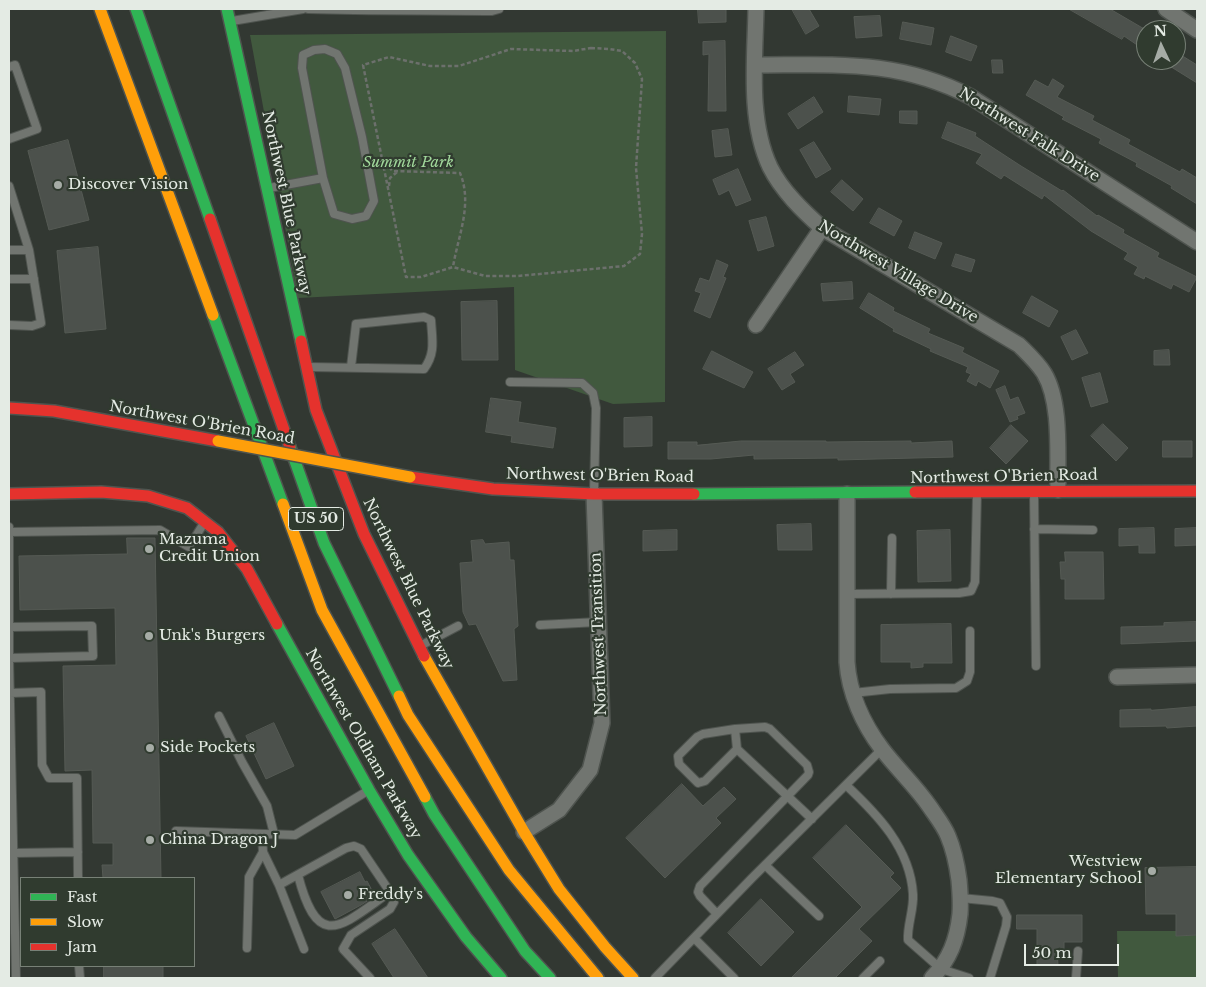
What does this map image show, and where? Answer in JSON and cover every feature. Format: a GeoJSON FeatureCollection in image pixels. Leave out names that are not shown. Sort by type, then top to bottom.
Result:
{"type":"FeatureCollection","features":[{"type":"Feature","properties":{"kind":"main road","name":"US 50"},"geometry":{"type":"LineString","coordinates":[[100,9],[322,610],[434,814],[524,951],[550,978]]}},
{"type":"Feature","properties":{"kind":"main road","name":"US 50"},"geometry":{"type":"LineString","coordinates":[[136,9],[324,542],[408,715],[509,870],[598,978]]}},
{"type":"Feature","properties":{"kind":"main road","name":"Northwest Blue Parkway"},"geometry":{"type":"LineString","coordinates":[[227,9],[316,410],[364,534],[418,646],[524,832],[559,888],[605,947],[633,978]]}},
{"type":"Feature","properties":{"kind":"main road","name":"Northwest O'Brien Road"},"geometry":{"type":"LineString","coordinates":[[9,408],[54,412],[410,477],[493,489],[594,494],[847,494],[1058,490],[1197,491]]}},
{"type":"Feature","properties":{"kind":"main road"},"geometry":{"type":"LineString","coordinates":[[9,494],[101,492],[148,496],[187,508],[205,522]]}},
{"type":"Feature","properties":{"kind":"main road","name":"Northwest Oldham Parkway"},"geometry":{"type":"LineString","coordinates":[[205,522],[218,532],[247,569],[369,790],[408,855],[466,937],[501,978]]}},
{"type":"Feature","properties":{"kind":"street","name":"Northwest Village Drive"},"geometry":{"type":"LineString","coordinates":[[756,9],[755,108],[758,129],[770,167],[783,187],[802,210],[822,228],[1019,345],[1035,361],[1045,375],[1056,405],[1058,490]]}},
{"type":"Feature","properties":{"kind":"street"},"geometry":{"type":"LineString","coordinates":[[1166,9],[1197,30]]}},
{"type":"Feature","properties":{"kind":"street","name":"Northwest Falk Drive"},"geometry":{"type":"LineString","coordinates":[[755,65],[871,66],[918,75],[949,85],[971,97],[1197,242]]}},
{"type":"Feature","properties":{"kind":"street"},"geometry":{"type":"LineString","coordinates":[[756,325],[822,228]]}},
{"type":"Feature","properties":{"kind":"street","name":"Northwest Transition"},"geometry":{"type":"LineString","coordinates":[[524,832],[559,810],[590,770],[602,723],[594,494]]}},
{"type":"Feature","properties":{"kind":"street"},"geometry":{"type":"LineString","coordinates":[[847,494],[846,594],[848,676],[853,693],[865,723],[882,749],[926,801],[948,835],[954,855],[961,898],[958,932],[947,961],[936,973]]}},
{"type":"Feature","properties":{"kind":"street"},"geometry":{"type":"LineString","coordinates":[[1117,676],[1197,675]]}},
{"type":"Feature","properties":{"kind":"lane"},"geometry":{"type":"LineString","coordinates":[[230,22],[279,10],[303,9]]}},
{"type":"Feature","properties":{"kind":"lane"},"geometry":{"type":"LineString","coordinates":[[308,9],[386,12],[407,10],[492,11],[498,9]]}},
{"type":"Feature","properties":{"kind":"lane"},"geometry":{"type":"LineString","coordinates":[[325,49],[337,54],[345,68],[362,137],[374,201],[366,216],[352,220],[334,214],[323,178],[302,68],[303,55],[314,50],[325,49]]}},
{"type":"Feature","properties":{"kind":"lane"},"geometry":{"type":"LineString","coordinates":[[9,67],[15,65],[37,129],[9,139]]}},
{"type":"Feature","properties":{"kind":"lane"},"geometry":{"type":"LineString","coordinates":[[267,189],[323,178]]}},
{"type":"Feature","properties":{"kind":"lane"},"geometry":{"type":"LineString","coordinates":[[9,186],[29,250],[41,323],[32,326],[9,325]]}},
{"type":"Feature","properties":{"kind":"lane"},"geometry":{"type":"LineString","coordinates":[[9,250],[29,250]]}},
{"type":"Feature","properties":{"kind":"lane"},"geometry":{"type":"LineString","coordinates":[[9,279],[34,279]]}},
{"type":"Feature","properties":{"kind":"lane"},"geometry":{"type":"LineString","coordinates":[[307,367],[424,369],[431,360],[433,350],[431,320],[424,317],[356,324],[351,367]]}},
{"type":"Feature","properties":{"kind":"lane"},"geometry":{"type":"LineString","coordinates":[[510,382],[582,383],[592,393],[596,408],[594,494]]}},
{"type":"Feature","properties":{"kind":"lane"},"geometry":{"type":"LineString","coordinates":[[1034,491],[1036,666]]}},
{"type":"Feature","properties":{"kind":"lane"},"geometry":{"type":"LineString","coordinates":[[846,594],[959,593],[971,591],[975,582],[977,492]]}},
{"type":"Feature","properties":{"kind":"lane"},"geometry":{"type":"LineString","coordinates":[[9,532],[160,530],[189,547],[205,522]]}},
{"type":"Feature","properties":{"kind":"lane"},"geometry":{"type":"LineString","coordinates":[[9,526],[9,658],[14,853],[19,951],[16,978]]}},
{"type":"Feature","properties":{"kind":"lane"},"geometry":{"type":"LineString","coordinates":[[1034,529],[1093,530]]}},
{"type":"Feature","properties":{"kind":"lane"},"geometry":{"type":"LineString","coordinates":[[891,594],[892,538]]}},
{"type":"Feature","properties":{"kind":"lane"},"geometry":{"type":"LineString","coordinates":[[540,625],[598,622]]}},
{"type":"Feature","properties":{"kind":"lane"},"geometry":{"type":"LineString","coordinates":[[9,627],[92,626],[92,656],[9,658]]}},
{"type":"Feature","properties":{"kind":"lane"},"geometry":{"type":"LineString","coordinates":[[418,646],[458,626]]}},
{"type":"Feature","properties":{"kind":"lane"},"geometry":{"type":"LineString","coordinates":[[853,693],[890,689],[956,688],[966,681],[970,672],[970,631]]}},
{"type":"Feature","properties":{"kind":"lane"},"geometry":{"type":"LineString","coordinates":[[10,693],[41,692],[42,765],[49,778],[77,778],[78,877]]}},
{"type":"Feature","properties":{"kind":"lane"},"geometry":{"type":"LineString","coordinates":[[219,716],[242,762],[268,806],[274,834]]}},
{"type":"Feature","properties":{"kind":"lane"},"geometry":{"type":"LineString","coordinates":[[717,914],[700,896],[698,892],[700,886],[788,797],[809,772],[806,765],[770,729],[765,727],[702,734],[678,756],[679,764],[698,783],[701,783],[737,749]]}},
{"type":"Feature","properties":{"kind":"lane"},"geometry":{"type":"LineString","coordinates":[[735,729],[737,749],[812,818]]}},
{"type":"Feature","properties":{"kind":"lane"},"geometry":{"type":"LineString","coordinates":[[655,978],[882,749]]}},
{"type":"Feature","properties":{"kind":"lane"},"geometry":{"type":"LineString","coordinates":[[846,785],[881,820],[895,840],[907,866],[913,895],[908,940],[936,973],[969,978]]}},
{"type":"Feature","properties":{"kind":"lane"},"geometry":{"type":"LineString","coordinates":[[176,831],[295,835],[369,790]]}},
{"type":"Feature","properties":{"kind":"lane"},"geometry":{"type":"LineString","coordinates":[[262,834],[263,852],[279,885],[304,949]]}},
{"type":"Feature","properties":{"kind":"lane"},"geometry":{"type":"LineString","coordinates":[[279,885],[346,848],[354,846],[361,849],[390,892],[394,902],[390,909],[351,935],[343,949],[370,978]]}},
{"type":"Feature","properties":{"kind":"lane"},"geometry":{"type":"LineString","coordinates":[[14,853],[78,852]]}},
{"type":"Feature","properties":{"kind":"lane"},"geometry":{"type":"LineString","coordinates":[[248,948],[249,877],[263,852]]}},
{"type":"Feature","properties":{"kind":"lane"},"geometry":{"type":"LineString","coordinates":[[766,865],[819,916]]}},
{"type":"Feature","properties":{"kind":"lane"},"geometry":{"type":"LineString","coordinates":[[298,875],[310,912],[322,925],[333,926],[346,922],[390,892]]}},
{"type":"Feature","properties":{"kind":"lane"},"geometry":{"type":"LineString","coordinates":[[961,898],[1000,903],[1007,917],[990,978]]}},
{"type":"Feature","properties":{"kind":"lane"},"geometry":{"type":"LineString","coordinates":[[694,938],[734,978]]}},
{"type":"Feature","properties":{"kind":"lane"},"geometry":{"type":"LineString","coordinates":[[1076,978],[1078,951]]}},
{"type":"Feature","properties":{"kind":"lane"},"geometry":{"type":"LineString","coordinates":[[863,978],[880,961]]}},
{"type":"Feature","properties":{"kind":"path"},"geometry":{"type":"LineString","coordinates":[[591,48],[622,51],[635,63],[642,78],[636,168],[642,234],[640,254],[624,266],[518,276],[485,276],[453,267],[421,277],[406,277],[383,162],[363,65],[389,57],[430,66],[459,66],[512,49],[573,51],[591,48]]}},
{"type":"Feature","properties":{"kind":"path"},"geometry":{"type":"LineString","coordinates":[[383,162],[394,171],[460,173],[464,182],[464,208],[462,231],[453,267]]}},
{"type":"Feature","properties":{"kind":"path"},"geometry":{"type":"LineString","coordinates":[[388,189],[390,178],[398,171]]}},
{"type":"Feature","properties":{"kind":"green space","name":"Summit Park"},"geometry":{"type":"Polygon","coordinates":[[[666,31],[665,402],[613,404],[515,370],[514,287],[298,298],[250,35],[666,31]]]}},
{"type":"Feature","properties":{"kind":"green space"},"geometry":{"type":"Polygon","coordinates":[[[1117,931],[1176,931],[1176,936],[1197,935],[1197,978],[1118,978],[1117,931]]]}},
{"type":"Feature","properties":{"kind":"building"},"geometry":{"type":"Polygon","coordinates":[[[698,9],[726,9],[726,22],[699,23],[698,9]]]}},
{"type":"Feature","properties":{"kind":"building"},"geometry":{"type":"Polygon","coordinates":[[[792,9],[809,9],[819,26],[806,34],[792,9]]]}},
{"type":"Feature","properties":{"kind":"building"},"geometry":{"type":"Polygon","coordinates":[[[1069,9],[1110,9],[1136,24],[1136,44],[1124,36],[1122,39],[1069,9]]]}},
{"type":"Feature","properties":{"kind":"building"},"geometry":{"type":"Polygon","coordinates":[[[880,16],[882,36],[856,38],[854,17],[880,16]]]}},
{"type":"Feature","properties":{"kind":"building"},"geometry":{"type":"Polygon","coordinates":[[[903,22],[934,28],[931,45],[900,39],[903,22]]]}},
{"type":"Feature","properties":{"kind":"building"},"geometry":{"type":"Polygon","coordinates":[[[951,36],[977,46],[971,61],[946,52],[951,36]]]}},
{"type":"Feature","properties":{"kind":"building"},"geometry":{"type":"Polygon","coordinates":[[[725,41],[726,111],[708,111],[709,54],[703,55],[703,42],[725,41]]]}},
{"type":"Feature","properties":{"kind":"building"},"geometry":{"type":"Polygon","coordinates":[[[1186,58],[1197,65],[1197,83],[1176,70],[1186,70],[1186,58]]]}},
{"type":"Feature","properties":{"kind":"building"},"geometry":{"type":"Polygon","coordinates":[[[992,60],[1002,60],[1003,73],[993,73],[992,60]]]}},
{"type":"Feature","properties":{"kind":"building"},"geometry":{"type":"Polygon","coordinates":[[[1053,79],[1064,86],[1057,97],[1094,116],[1092,120],[1130,140],[1128,144],[1180,172],[1182,169],[1197,178],[1197,204],[1171,188],[1172,186],[1136,166],[1137,163],[1099,143],[1101,139],[1062,119],[1064,117],[1026,95],[1035,80],[1048,87],[1053,79]]]}},
{"type":"Feature","properties":{"kind":"building"},"geometry":{"type":"Polygon","coordinates":[[[849,96],[881,99],[879,115],[848,112],[849,96]]]}},
{"type":"Feature","properties":{"kind":"building"},"geometry":{"type":"Polygon","coordinates":[[[814,97],[823,112],[798,129],[788,114],[814,97]]]}},
{"type":"Feature","properties":{"kind":"building"},"geometry":{"type":"Polygon","coordinates":[[[900,111],[917,111],[917,124],[900,123],[900,111]]]}},
{"type":"Feature","properties":{"kind":"building"},"geometry":{"type":"Polygon","coordinates":[[[948,122],[976,133],[975,136],[1021,166],[1063,190],[1097,216],[1124,230],[1123,233],[1159,253],[1157,257],[1197,277],[1189,292],[1173,284],[1171,289],[1145,276],[1144,279],[1134,274],[1138,267],[1124,259],[1128,253],[1091,231],[1044,195],[1042,199],[1004,175],[1001,179],[976,163],[982,154],[942,138],[948,122]]]}},
{"type":"Feature","properties":{"kind":"building"},"geometry":{"type":"Polygon","coordinates":[[[728,129],[732,155],[715,157],[712,131],[728,129]]]}},
{"type":"Feature","properties":{"kind":"building","name":"Discover Vision"},"geometry":{"type":"Polygon","coordinates":[[[68,140],[89,220],[49,230],[28,151],[68,140]]]}},
{"type":"Feature","properties":{"kind":"building"},"geometry":{"type":"Polygon","coordinates":[[[814,142],[831,169],[816,178],[800,150],[814,142]]]}},
{"type":"Feature","properties":{"kind":"building"},"geometry":{"type":"Polygon","coordinates":[[[738,169],[751,200],[736,206],[729,190],[719,195],[713,180],[738,169]]]}},
{"type":"Feature","properties":{"kind":"building"},"geometry":{"type":"Polygon","coordinates":[[[842,180],[863,199],[853,211],[831,192],[842,180]]]}},
{"type":"Feature","properties":{"kind":"building"},"geometry":{"type":"Polygon","coordinates":[[[879,208],[902,221],[894,236],[870,223],[879,208]]]}},
{"type":"Feature","properties":{"kind":"building"},"geometry":{"type":"Polygon","coordinates":[[[766,217],[774,246],[758,251],[749,221],[766,217]]]}},
{"type":"Feature","properties":{"kind":"building"},"geometry":{"type":"Polygon","coordinates":[[[915,232],[942,243],[935,259],[909,248],[915,232]]]}},
{"type":"Feature","properties":{"kind":"building"},"geometry":{"type":"Polygon","coordinates":[[[98,247],[106,329],[65,333],[57,251],[98,247]]]}},
{"type":"Feature","properties":{"kind":"building"},"geometry":{"type":"Polygon","coordinates":[[[956,254],[975,260],[971,272],[952,266],[956,254]]]}},
{"type":"Feature","properties":{"kind":"building"},"geometry":{"type":"Polygon","coordinates":[[[717,260],[728,265],[723,277],[726,278],[710,318],[694,311],[701,293],[695,291],[700,278],[709,281],[717,260]]]}},
{"type":"Feature","properties":{"kind":"building"},"geometry":{"type":"Polygon","coordinates":[[[852,282],[853,299],[823,301],[821,284],[852,282]]]}},
{"type":"Feature","properties":{"kind":"building"},"geometry":{"type":"Polygon","coordinates":[[[869,293],[894,308],[893,311],[930,329],[928,333],[964,348],[962,352],[999,371],[990,388],[978,381],[976,386],[967,381],[971,374],[966,372],[968,367],[930,351],[931,349],[893,331],[894,329],[860,308],[869,293]]]}},
{"type":"Feature","properties":{"kind":"building"},"geometry":{"type":"Polygon","coordinates":[[[1032,296],[1058,311],[1049,327],[1023,313],[1032,296]]]}},
{"type":"Feature","properties":{"kind":"building"},"geometry":{"type":"Polygon","coordinates":[[[497,301],[498,360],[462,360],[461,302],[497,301]]]}},
{"type":"Feature","properties":{"kind":"building"},"geometry":{"type":"Polygon","coordinates":[[[1076,330],[1088,353],[1072,360],[1061,337],[1076,330]]]}},
{"type":"Feature","properties":{"kind":"building"},"geometry":{"type":"Polygon","coordinates":[[[1169,350],[1170,365],[1154,365],[1154,351],[1169,350]]]}},
{"type":"Feature","properties":{"kind":"building"},"geometry":{"type":"Polygon","coordinates":[[[712,351],[753,372],[744,388],[703,369],[712,351]]]}},
{"type":"Feature","properties":{"kind":"building"},"geometry":{"type":"Polygon","coordinates":[[[795,352],[804,365],[790,374],[795,382],[782,390],[768,369],[795,352]]]}},
{"type":"Feature","properties":{"kind":"building"},"geometry":{"type":"Polygon","coordinates":[[[1100,373],[1108,402],[1091,407],[1082,378],[1100,373]]]}},
{"type":"Feature","properties":{"kind":"building"},"geometry":{"type":"Polygon","coordinates":[[[1005,386],[1010,400],[1018,397],[1025,413],[1017,416],[1018,419],[1010,422],[996,390],[1005,386]]]}},
{"type":"Feature","properties":{"kind":"building"},"geometry":{"type":"Polygon","coordinates":[[[491,398],[521,402],[518,422],[556,428],[553,448],[511,442],[512,436],[486,432],[491,398]]]}},
{"type":"Feature","properties":{"kind":"building"},"geometry":{"type":"Polygon","coordinates":[[[652,417],[652,446],[624,447],[624,418],[652,417]]]}},
{"type":"Feature","properties":{"kind":"building"},"geometry":{"type":"Polygon","coordinates":[[[1103,424],[1128,448],[1116,461],[1091,436],[1103,424]]]}},
{"type":"Feature","properties":{"kind":"building"},"geometry":{"type":"Polygon","coordinates":[[[1011,425],[1028,441],[1006,464],[990,448],[1011,425]]]}},
{"type":"Feature","properties":{"kind":"building"},"geometry":{"type":"Polygon","coordinates":[[[741,441],[911,441],[911,443],[952,441],[953,457],[838,460],[838,458],[754,459],[754,455],[711,459],[668,459],[668,442],[697,442],[697,445],[741,441]]]}},
{"type":"Feature","properties":{"kind":"building"},"geometry":{"type":"Polygon","coordinates":[[[1163,441],[1192,441],[1192,457],[1163,457],[1163,441]]]}},
{"type":"Feature","properties":{"kind":"building"},"geometry":{"type":"Polygon","coordinates":[[[811,524],[812,550],[778,550],[777,525],[811,524]]]}},
{"type":"Feature","properties":{"kind":"building"},"geometry":{"type":"Polygon","coordinates":[[[1154,528],[1155,553],[1139,553],[1139,545],[1119,546],[1119,529],[1154,528]]]}},
{"type":"Feature","properties":{"kind":"building"},"geometry":{"type":"Polygon","coordinates":[[[1197,528],[1197,545],[1175,546],[1175,529],[1197,528]]]}},
{"type":"Feature","properties":{"kind":"building"},"geometry":{"type":"Polygon","coordinates":[[[677,530],[677,550],[643,551],[643,531],[677,530]]]}},
{"type":"Feature","properties":{"kind":"building"},"geometry":{"type":"Polygon","coordinates":[[[950,530],[951,581],[918,582],[917,531],[950,530]]]}},
{"type":"Feature","properties":{"kind":"building"},"geometry":{"type":"Polygon","coordinates":[[[127,538],[155,538],[161,877],[103,877],[102,865],[113,865],[113,843],[93,843],[92,770],[65,771],[63,666],[116,665],[115,608],[20,610],[19,556],[127,554],[127,538]]]}},
{"type":"Feature","properties":{"kind":"building"},"geometry":{"type":"Polygon","coordinates":[[[483,540],[485,544],[509,542],[510,560],[514,560],[518,626],[514,629],[517,680],[503,681],[476,624],[469,625],[463,612],[460,563],[473,562],[471,541],[483,540]]]}},
{"type":"Feature","properties":{"kind":"building"},"geometry":{"type":"Polygon","coordinates":[[[1065,552],[1103,552],[1104,599],[1065,599],[1065,579],[1061,579],[1060,562],[1065,562],[1065,552]]]}},
{"type":"Feature","properties":{"kind":"building"},"geometry":{"type":"Polygon","coordinates":[[[1196,622],[1196,641],[1121,644],[1121,627],[1164,626],[1164,623],[1196,622]]]}},
{"type":"Feature","properties":{"kind":"building"},"geometry":{"type":"Polygon","coordinates":[[[951,624],[952,663],[923,663],[923,667],[911,668],[911,662],[881,662],[881,625],[951,624]]]}},
{"type":"Feature","properties":{"kind":"building"},"geometry":{"type":"Polygon","coordinates":[[[1196,707],[1197,726],[1167,728],[1166,726],[1120,727],[1120,710],[1196,707]]]}},
{"type":"Feature","properties":{"kind":"building"},"geometry":{"type":"Polygon","coordinates":[[[274,723],[294,766],[266,779],[246,736],[274,723]]]}},
{"type":"Feature","properties":{"kind":"building"},"geometry":{"type":"Polygon","coordinates":[[[682,784],[703,806],[724,787],[736,799],[716,818],[721,823],[665,878],[626,838],[682,784]]]}},
{"type":"Feature","properties":{"kind":"building"},"geometry":{"type":"Polygon","coordinates":[[[846,825],[894,873],[890,877],[901,888],[859,929],[872,941],[835,978],[791,978],[862,907],[813,858],[846,825]]]}},
{"type":"Feature","properties":{"kind":"building"},"geometry":{"type":"Polygon","coordinates":[[[1197,867],[1197,935],[1176,936],[1176,914],[1146,914],[1145,868],[1197,867]]]}},
{"type":"Feature","properties":{"kind":"building","name":"Freddy's"},"geometry":{"type":"Polygon","coordinates":[[[360,872],[375,896],[335,919],[321,892],[360,872]]]}},
{"type":"Feature","properties":{"kind":"building"},"geometry":{"type":"Polygon","coordinates":[[[761,899],[794,932],[761,966],[728,933],[761,899]]]}},
{"type":"Feature","properties":{"kind":"building"},"geometry":{"type":"Polygon","coordinates":[[[1017,915],[1082,915],[1082,942],[1064,942],[1064,949],[1057,949],[1058,965],[1037,965],[1037,929],[1017,929],[1017,915]]]}},
{"type":"Feature","properties":{"kind":"building"},"geometry":{"type":"Polygon","coordinates":[[[395,929],[428,978],[394,978],[372,944],[395,929]]]}},
{"type":"Feature","properties":{"kind":"building"},"geometry":{"type":"Polygon","coordinates":[[[104,967],[163,967],[163,978],[104,978],[104,967]]]}},
{"type":"Feature","properties":{"kind":"traffic: fast"},"geometry":{"type":"LineString","coordinates":[[136,9],[210,219]]}},
{"type":"Feature","properties":{"kind":"traffic: fast"},"geometry":{"type":"LineString","coordinates":[[227,9],[301,341]]}},
{"type":"Feature","properties":{"kind":"traffic: fast"},"geometry":{"type":"LineString","coordinates":[[213,315],[283,504]]}},
{"type":"Feature","properties":{"kind":"traffic: fast"},"geometry":{"type":"LineString","coordinates":[[290,447],[324,543],[399,696]]}},
{"type":"Feature","properties":{"kind":"traffic: fast"},"geometry":{"type":"LineString","coordinates":[[694,494],[915,492]]}},
{"type":"Feature","properties":{"kind":"traffic: fast"},"geometry":{"type":"LineString","coordinates":[[277,624],[369,790],[408,855],[466,937],[501,978]]}},
{"type":"Feature","properties":{"kind":"traffic: fast"},"geometry":{"type":"LineString","coordinates":[[425,797],[434,814],[525,951],[550,978]]}},
{"type":"Feature","properties":{"kind":"traffic: slow"},"geometry":{"type":"LineString","coordinates":[[100,9],[213,315]]}},
{"type":"Feature","properties":{"kind":"traffic: slow"},"geometry":{"type":"LineString","coordinates":[[218,441],[410,477]]}},
{"type":"Feature","properties":{"kind":"traffic: slow"},"geometry":{"type":"LineString","coordinates":[[283,504],[322,610],[425,797]]}},
{"type":"Feature","properties":{"kind":"traffic: slow"},"geometry":{"type":"LineString","coordinates":[[424,656],[524,832],[559,889],[605,947],[633,978]]}},
{"type":"Feature","properties":{"kind":"traffic: slow"},"geometry":{"type":"LineString","coordinates":[[399,696],[408,715],[509,870],[598,978]]}},
{"type":"Feature","properties":{"kind":"traffic: jam"},"geometry":{"type":"LineString","coordinates":[[210,219],[290,447]]}},
{"type":"Feature","properties":{"kind":"traffic: jam"},"geometry":{"type":"LineString","coordinates":[[301,341],[316,410],[364,534],[424,656]]}},
{"type":"Feature","properties":{"kind":"traffic: jam"},"geometry":{"type":"LineString","coordinates":[[9,408],[54,411],[218,441]]}},
{"type":"Feature","properties":{"kind":"traffic: jam"},"geometry":{"type":"LineString","coordinates":[[410,477],[493,489],[594,494],[694,494]]}},
{"type":"Feature","properties":{"kind":"traffic: jam"},"geometry":{"type":"LineString","coordinates":[[915,492],[1197,491]]}},
{"type":"Feature","properties":{"kind":"traffic: jam"},"geometry":{"type":"LineString","coordinates":[[9,494],[101,492],[148,496],[187,508],[218,532],[247,569],[277,624]]}},
{"type":"Feature","properties":{"kind":"place","name":"Discover Vision"},"geometry":{"type":"Point","coordinates":[58,185]}},
{"type":"Feature","properties":{"kind":"place","name":"Mazuma Credit Union"},"geometry":{"type":"Point","coordinates":[149,549]}},
{"type":"Feature","properties":{"kind":"place","name":"Unk's Burgers"},"geometry":{"type":"Point","coordinates":[149,636]}},
{"type":"Feature","properties":{"kind":"place","name":"Side Pockets"},"geometry":{"type":"Point","coordinates":[150,748]}},
{"type":"Feature","properties":{"kind":"place","name":"China Dragon J"},"geometry":{"type":"Point","coordinates":[150,840]}},
{"type":"Feature","properties":{"kind":"place","name":"Westview Elementary School"},"geometry":{"type":"Point","coordinates":[1152,871]}},
{"type":"Feature","properties":{"kind":"place","name":"Freddy's"},"geometry":{"type":"Point","coordinates":[348,895]}}]}
